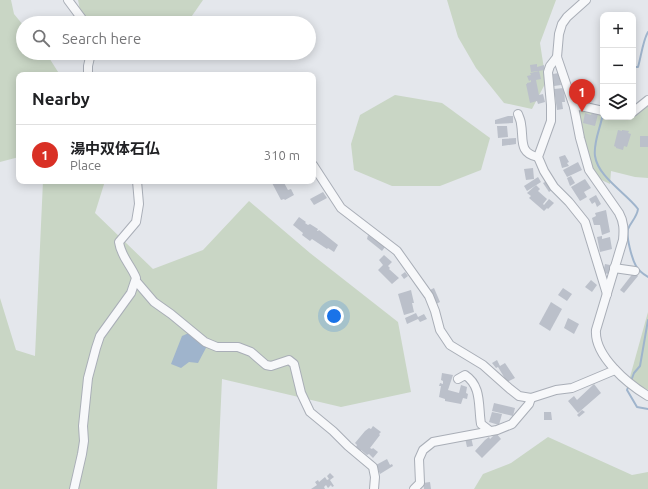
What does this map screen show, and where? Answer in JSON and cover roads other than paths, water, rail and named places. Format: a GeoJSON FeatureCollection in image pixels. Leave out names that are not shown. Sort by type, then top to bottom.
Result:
{"type":"FeatureCollection","features":[{"type":"Feature","properties":{"kind":"street"},"geometry":{"type":"LineString","coordinates":[[68,0],[79,16]]}},
{"type":"Feature","properties":{"kind":"street"},"geometry":{"type":"LineString","coordinates":[[586,0],[567,17],[562,24],[559,34],[557,57],[574,107],[580,138],[589,170],[622,218],[624,226],[623,240],[596,330],[596,336],[599,348],[615,370],[625,380],[633,384],[648,396]]}},
{"type":"Feature","properties":{"kind":"street"},"geometry":{"type":"LineString","coordinates":[[557,57],[550,66],[548,72],[552,105],[551,121],[538,157],[544,172],[554,187],[569,202],[585,222],[607,294]]}},
{"type":"Feature","properties":{"kind":"street"},"geometry":{"type":"LineString","coordinates":[[88,72],[89,60]]}},
{"type":"Feature","properties":{"kind":"street"},"geometry":{"type":"LineString","coordinates":[[636,110],[648,100]]}},
{"type":"Feature","properties":{"kind":"street"},"geometry":{"type":"LineString","coordinates":[[574,107],[581,106],[600,111]]}},
{"type":"Feature","properties":{"kind":"street"},"geometry":{"type":"LineString","coordinates":[[518,114],[521,123],[522,141],[525,151],[532,156],[538,157]]}},
{"type":"Feature","properties":{"kind":"street"},"geometry":{"type":"LineString","coordinates":[[316,170],[340,208],[397,251],[429,296],[440,330],[450,345],[483,365],[519,396],[531,398],[556,390],[572,388],[615,370]]}},
{"type":"Feature","properties":{"kind":"street"},"geometry":{"type":"LineString","coordinates":[[137,184],[139,204],[136,222],[119,242],[120,251],[134,272],[136,281],[154,302],[205,342],[217,347],[238,347],[251,352],[266,365],[272,366],[289,360],[294,364],[301,393],[310,412],[373,467],[375,477],[373,486],[374,489]]}},
{"type":"Feature","properties":{"kind":"street"},"geometry":{"type":"LineString","coordinates":[[614,268],[635,271]]}},
{"type":"Feature","properties":{"kind":"street"},"geometry":{"type":"LineString","coordinates":[[74,489],[84,441],[83,426],[88,378],[96,348],[100,336],[131,293],[136,281]]}},
{"type":"Feature","properties":{"kind":"street"},"geometry":{"type":"LineString","coordinates":[[458,378],[465,375],[474,383],[479,400],[481,424],[490,431]]}},
{"type":"Feature","properties":{"kind":"street"},"geometry":{"type":"LineString","coordinates":[[414,489],[420,483],[419,459],[423,450],[433,442],[497,430],[512,424],[529,404],[531,398]]}},
{"type":"Feature","properties":{"kind":"water"},"geometry":{"type":"Polygon","coordinates":[[[191,332],[207,346],[198,363],[189,362],[181,368],[171,364],[182,336],[191,332]]]}},
{"type":"Feature","properties":{"kind":"waterway"},"geometry":{"type":"LineString","coordinates":[[636,67],[638,67],[643,44],[648,32]]}},
{"type":"Feature","properties":{"kind":"waterway"},"geometry":{"type":"LineString","coordinates":[[601,120],[596,140],[595,156],[597,164],[607,178],[638,209],[628,229],[629,242],[634,263],[638,269],[648,277]]}},
{"type":"Feature","properties":{"kind":"waterway"},"geometry":{"type":"LineString","coordinates":[[631,381],[634,373],[640,366],[648,320]]}},
{"type":"Feature","properties":{"kind":"waterway"},"geometry":{"type":"LineString","coordinates":[[629,385],[627,390],[637,407],[648,409]]}},
{"type":"Feature","properties":{"kind":"place","name":"湯中双体石仏"},"geometry":{"type":"Point","coordinates":[582,112]}}]}
